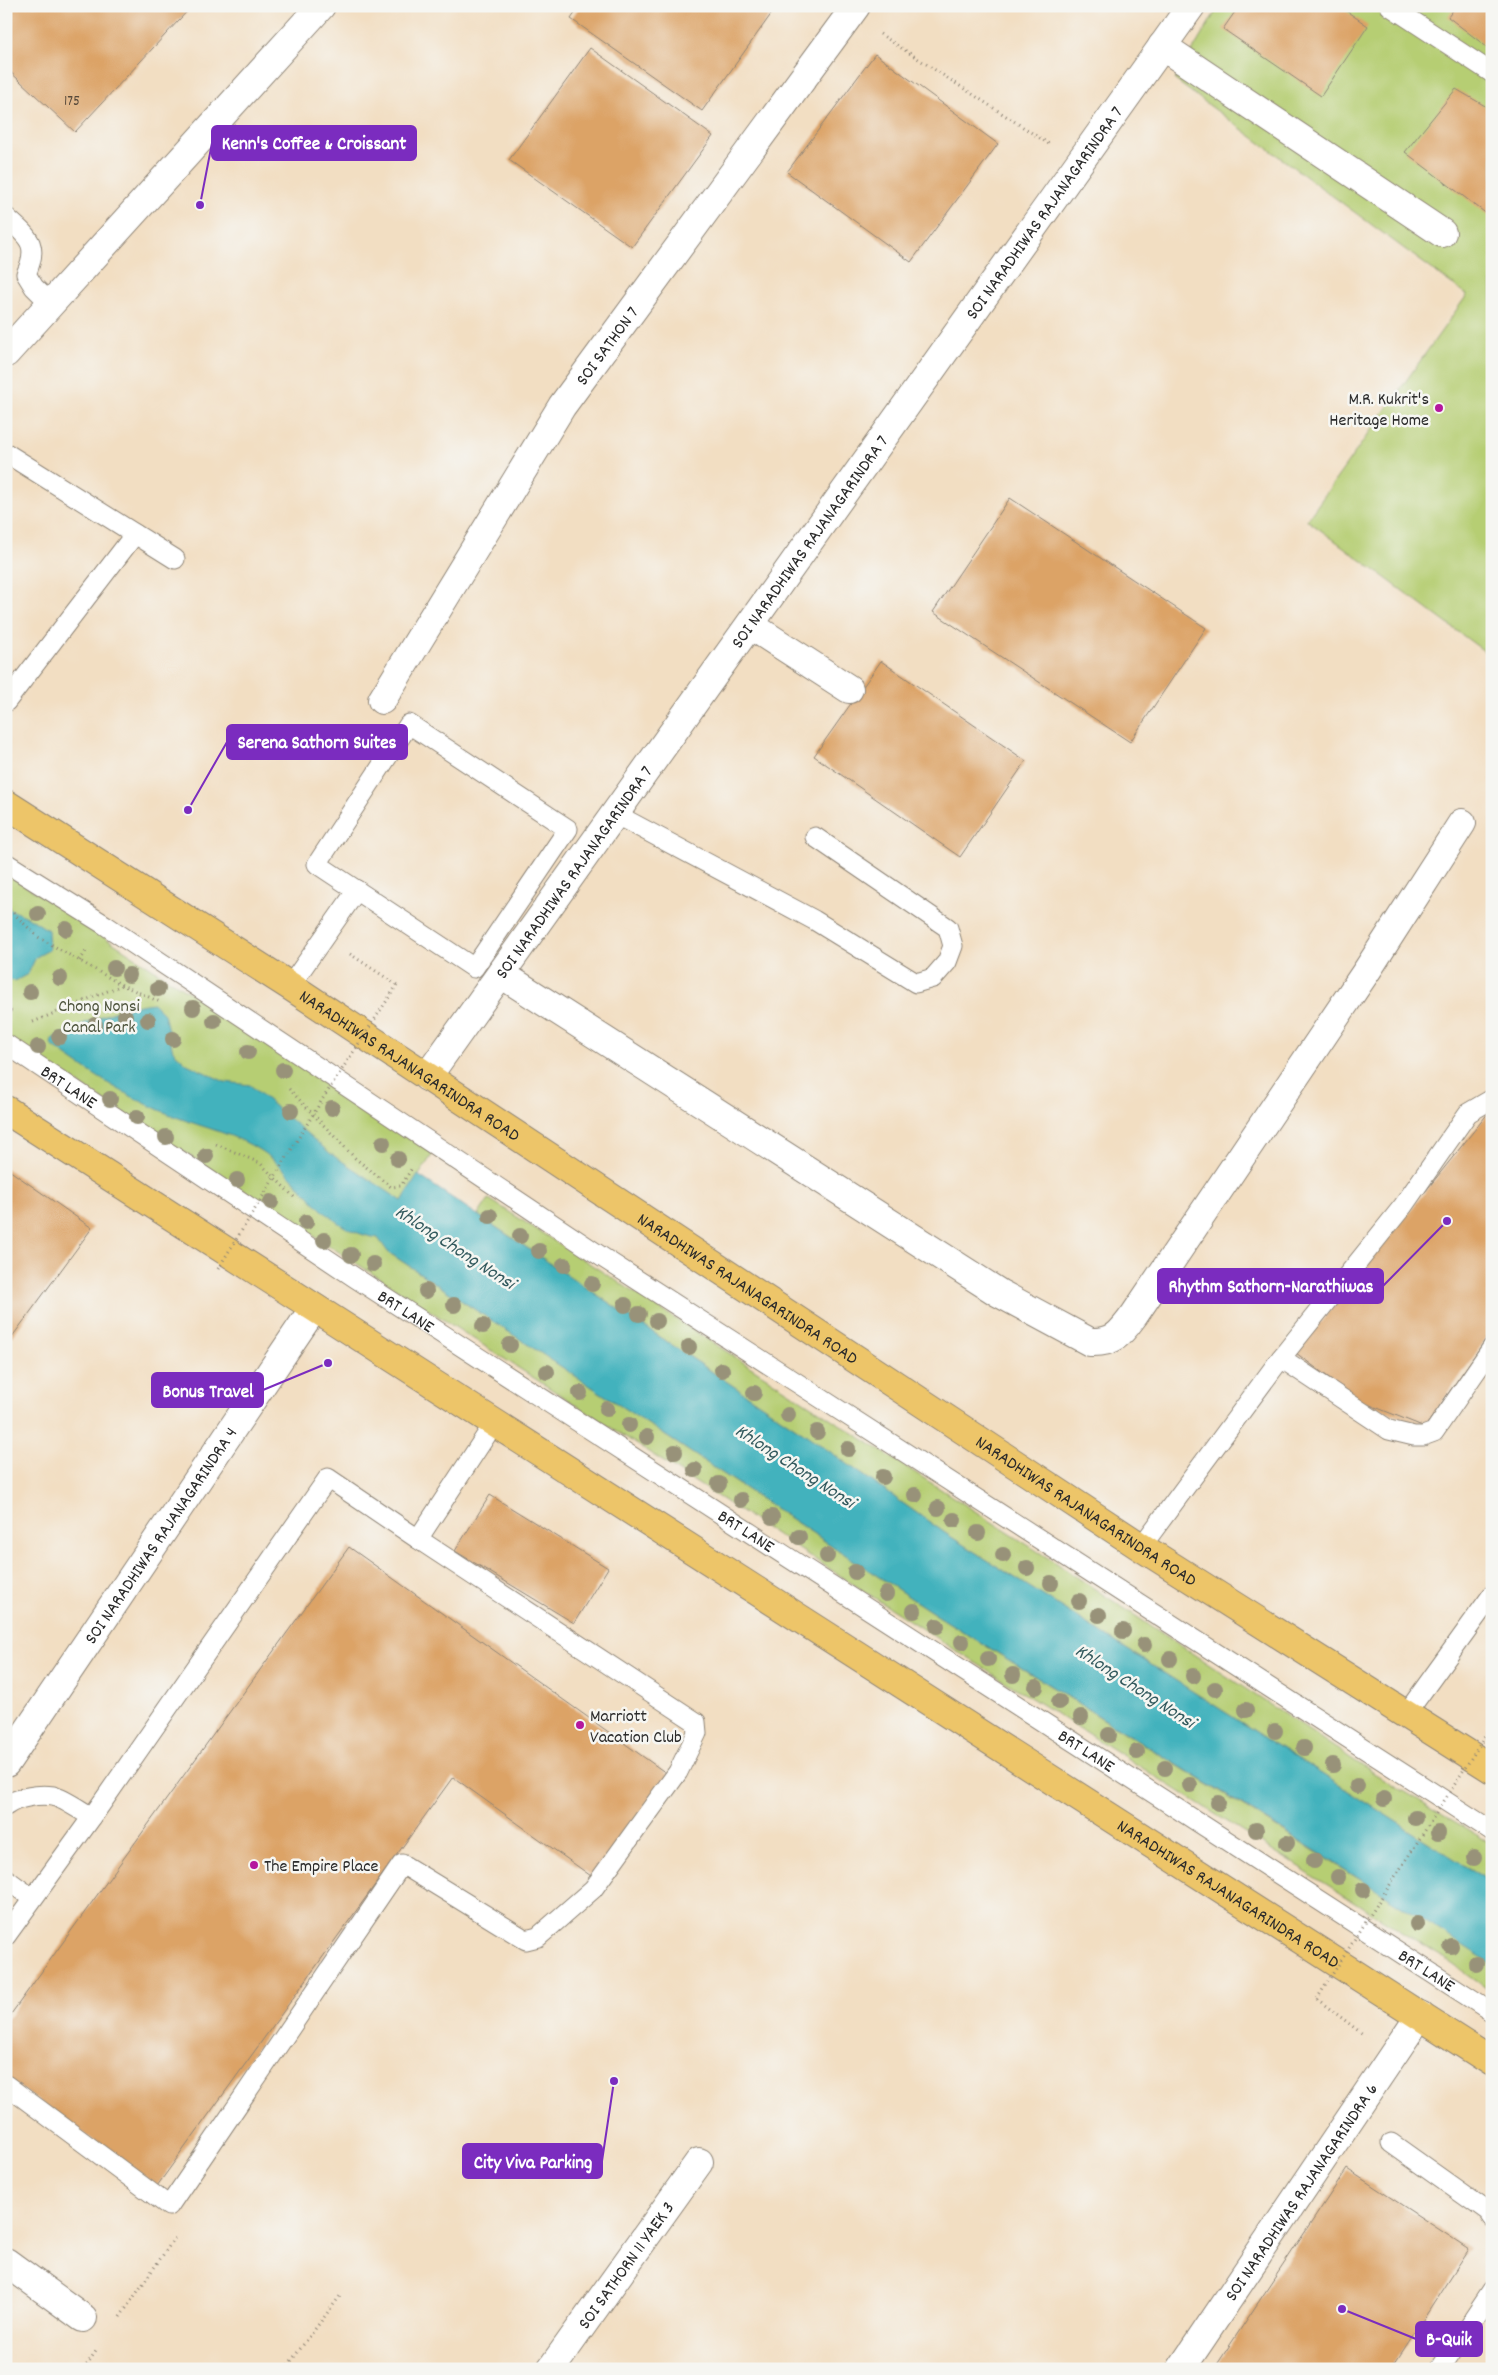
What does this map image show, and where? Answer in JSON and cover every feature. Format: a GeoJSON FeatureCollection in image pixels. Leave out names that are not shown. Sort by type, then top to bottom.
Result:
{"type":"FeatureCollection","features":[{"type":"Feature","properties":{"kind":"main road","name":"NARADHIWAS RAJANAGARINDRA ROAD"},"geometry":{"type":"LineString","coordinates":[[6,804],[290,986],[1141,1547],[1492,1769]]}},
{"type":"Feature","properties":{"kind":"main road","name":"NARADHIWAS RAJANAGARINDRA ROAD"},"geometry":{"type":"LineString","coordinates":[[6,1110],[1492,2062]]}},
{"type":"Feature","properties":{"kind":"street"},"geometry":{"type":"LineString","coordinates":[[6,353],[321,6]]}},
{"type":"Feature","properties":{"kind":"street","name":"SOI NARADHIWAS RAJANAGARINDRA 7"},"geometry":{"type":"LineString","coordinates":[[427,1078],[1191,6]]}},
{"type":"Feature","properties":{"kind":"street","name":"SOI SATHON 7"},"geometry":{"type":"LineString","coordinates":[[382,700],[562,406],[853,10]]}},
{"type":"Feature","properties":{"kind":"street"},"geometry":{"type":"LineString","coordinates":[[1162,46],[1442,233]]}},
{"type":"Feature","properties":{"kind":"street"},"geometry":{"type":"LineString","coordinates":[[750,624],[849,689]]}},
{"type":"Feature","properties":{"kind":"street"},"geometry":{"type":"LineString","coordinates":[[501,974],[999,1293],[1090,1342],[1103,1343],[1119,1335],[1134,1314],[1368,969],[1462,823]]}},
{"type":"Feature","properties":{"kind":"street","name":"SOI NARADHIWAS RAJANAGARINDRA 4"},"geometry":{"type":"LineString","coordinates":[[6,1762],[314,1308]]}},
{"type":"Feature","properties":{"kind":"street","name":"SOI NARADHIWAS RAJANAGARINDRA 6"},"geometry":{"type":"LineString","coordinates":[[1182,2369],[1420,2015]]}},
{"type":"Feature","properties":{"kind":"street","name":"SOI SATHORN 11 YAEK 3"},"geometry":{"type":"LineString","coordinates":[[551,2369],[699,2162]]}},
{"type":"Feature","properties":{"kind":"street"},"geometry":{"type":"LineString","coordinates":[[6,2262],[83,2318]]}},
{"type":"Feature","properties":{"kind":"lane"},"geometry":{"type":"LineString","coordinates":[[1390,6],[1492,73]]}},
{"type":"Feature","properties":{"kind":"lane"},"geometry":{"type":"LineString","coordinates":[[6,217],[28,236],[34,248],[32,262],[26,274],[34,287],[50,303]]}},
{"type":"Feature","properties":{"kind":"lane"},"geometry":{"type":"LineString","coordinates":[[6,453],[175,559]]}},
{"type":"Feature","properties":{"kind":"lane"},"geometry":{"type":"LineString","coordinates":[[6,702],[135,534]]}},
{"type":"Feature","properties":{"kind":"lane"},"geometry":{"type":"LineString","coordinates":[[409,724],[568,829],[474,968],[357,890],[317,864],[409,724]]}},
{"type":"Feature","properties":{"kind":"lane"},"geometry":{"type":"LineString","coordinates":[[615,814],[814,920],[916,983],[933,978],[947,962],[953,946],[948,928],[815,837]]}},
{"type":"Feature","properties":{"kind":"lane"},"geometry":{"type":"LineString","coordinates":[[6,863],[105,925],[605,1259],[1492,1831]]}},
{"type":"Feature","properties":{"kind":"lane"},"geometry":{"type":"LineString","coordinates":[[290,986],[357,890]]}},
{"type":"Feature","properties":{"kind":"lane","name":"BRT LANE"},"geometry":{"type":"LineString","coordinates":[[6,1044],[354,1277],[1492,2012]]}},
{"type":"Feature","properties":{"kind":"lane"},"geometry":{"type":"LineString","coordinates":[[1141,1547],[1281,1358],[1403,1206],[1468,1113],[1492,1099]]}},
{"type":"Feature","properties":{"kind":"lane"},"geometry":{"type":"LineString","coordinates":[[1281,1358],[1388,1430],[1423,1436],[1434,1432],[1492,1348]]}},
{"type":"Feature","properties":{"kind":"lane"},"geometry":{"type":"LineString","coordinates":[[418,1539],[495,1422]]}},
{"type":"Feature","properties":{"kind":"lane"},"geometry":{"type":"LineString","coordinates":[[6,1936],[92,1817],[328,1478],[696,1722],[697,1734],[678,1772],[594,1889],[538,1937],[526,1940],[402,1864],[169,2206],[6,2085]]}},
{"type":"Feature","properties":{"kind":"lane"},"geometry":{"type":"LineString","coordinates":[[1406,1714],[1492,1595]]}},
{"type":"Feature","properties":{"kind":"lane"},"geometry":{"type":"LineString","coordinates":[[6,1806],[11,1802],[30,1797],[54,1796],[92,1817]]}},
{"type":"Feature","properties":{"kind":"lane"},"geometry":{"type":"LineString","coordinates":[[6,1879],[32,1898]]}},
{"type":"Feature","properties":{"kind":"lane"},"geometry":{"type":"LineString","coordinates":[[1391,2143],[1488,2212],[1492,2218]]}},
{"type":"Feature","properties":{"kind":"lane"},"geometry":{"type":"LineString","coordinates":[[1440,2369],[1492,2291]]}},
{"type":"Feature","properties":{"kind":"path"},"geometry":{"type":"LineString","coordinates":[[853,10],[1079,164]]}},
{"type":"Feature","properties":{"kind":"path"},"geometry":{"type":"LineString","coordinates":[[6,906],[29,930],[55,947],[122,985],[166,1004]]}},
{"type":"Feature","properties":{"kind":"path"},"geometry":{"type":"LineString","coordinates":[[218,1269],[322,1100],[397,985],[348,952]]}},
{"type":"Feature","properties":{"kind":"path"},"geometry":{"type":"LineString","coordinates":[[33,1022],[122,985]]}},
{"type":"Feature","properties":{"kind":"path"},"geometry":{"type":"LineString","coordinates":[[288,1088],[296,1093],[355,1158],[391,1187],[401,1186],[413,1166]]}},
{"type":"Feature","properties":{"kind":"path"},"geometry":{"type":"LineString","coordinates":[[1368,2038],[1317,1998],[1378,1901],[1428,1829],[1490,1728]]}},
{"type":"Feature","properties":{"kind":"path"},"geometry":{"type":"LineString","coordinates":[[285,2369],[340,2296]]}},
{"type":"Feature","properties":{"kind":"green space","name":"M.R. Kukrit's Heritage Home"},"geometry":{"type":"Polygon","coordinates":[[[1219,6],[1492,6],[1492,657],[1307,520],[1467,295],[1175,80],[1219,6]]]}},
{"type":"Feature","properties":{"kind":"green space","name":"Chong Nonsi Canal Park"},"geometry":{"type":"Polygon","coordinates":[[[6,873],[434,1152],[402,1201],[388,1252],[935,1614],[1455,1939],[1492,1964],[1492,1992],[1445,1959],[952,1648],[6,1037],[6,873]]]}},
{"type":"Feature","properties":{"kind":"green space"},"geometry":{"type":"Polygon","coordinates":[[[489,1199],[1048,1558],[1367,1769],[1492,1844],[1492,1883],[945,1533],[805,1434],[478,1215],[489,1199]]]}},
{"type":"Feature","properties":{"kind":"water"},"geometry":{"type":"Polygon","coordinates":[[[6,908],[28,917],[48,930],[49,950],[36,957],[28,974],[15,981],[6,979],[6,908]]]}},
{"type":"Feature","properties":{"kind":"water","name":"Khlong Chong Nonsi"},"geometry":{"type":"Polygon","coordinates":[[[153,1003],[164,1014],[173,1051],[187,1064],[225,1082],[250,1085],[331,1154],[402,1201],[418,1175],[805,1434],[945,1533],[1492,1883],[1492,1964],[1319,1853],[935,1614],[388,1252],[378,1238],[358,1233],[342,1225],[328,1215],[290,1176],[261,1151],[230,1136],[159,1110],[127,1094],[96,1076],[51,1045],[52,1039],[89,1022],[127,1008],[153,1003]]]}},
{"type":"Feature","properties":{"kind":"building"},"geometry":{"type":"Polygon","coordinates":[[[6,6],[192,6],[75,132],[6,68],[6,6]]]}},
{"type":"Feature","properties":{"kind":"building"},"geometry":{"type":"Polygon","coordinates":[[[580,6],[777,6],[702,111],[571,19],[580,6]]]}},
{"type":"Feature","properties":{"kind":"building"},"geometry":{"type":"Polygon","coordinates":[[[1239,6],[1339,6],[1368,26],[1321,96],[1223,29],[1239,6]]]}},
{"type":"Feature","properties":{"kind":"building"},"geometry":{"type":"Polygon","coordinates":[[[1456,6],[1492,6],[1492,51],[1448,17],[1456,6]]]}},
{"type":"Feature","properties":{"kind":"building"},"geometry":{"type":"Polygon","coordinates":[[[590,48],[713,136],[632,247],[509,160],[590,48]]]}},
{"type":"Feature","properties":{"kind":"building"},"geometry":{"type":"Polygon","coordinates":[[[875,54],[998,144],[911,262],[787,172],[875,54]]]}},
{"type":"Feature","properties":{"kind":"building"},"geometry":{"type":"Polygon","coordinates":[[[1456,89],[1492,110],[1492,218],[1405,152],[1456,89]]]}},
{"type":"Feature","properties":{"kind":"building"},"geometry":{"type":"Polygon","coordinates":[[[1010,498],[1206,628],[1130,742],[933,612],[1010,498]]]}},
{"type":"Feature","properties":{"kind":"building"},"geometry":{"type":"Polygon","coordinates":[[[881,661],[1026,761],[960,857],[814,756],[881,661]]]}},
{"type":"Feature","properties":{"kind":"building"},"geometry":{"type":"Polygon","coordinates":[[[1489,1112],[1492,1112],[1492,1330],[1425,1427],[1360,1401],[1296,1353],[1489,1112]]]}},
{"type":"Feature","properties":{"kind":"building"},"geometry":{"type":"Polygon","coordinates":[[[6,1168],[92,1228],[6,1345],[6,1168]]]}},
{"type":"Feature","properties":{"kind":"building"},"geometry":{"type":"Polygon","coordinates":[[[490,1495],[608,1568],[574,1623],[455,1551],[490,1495]]]}},
{"type":"Feature","properties":{"kind":"building","name":"The Empire Place"},"geometry":{"type":"Polygon","coordinates":[[[349,1547],[673,1778],[598,1881],[453,1777],[157,2186],[6,2078],[6,2021],[349,1547]]]}},
{"type":"Feature","properties":{"kind":"building"},"geometry":{"type":"Polygon","coordinates":[[[1347,2169],[1469,2249],[1391,2369],[1214,2369],[1347,2169]]]}},
{"type":"Feature","properties":{"kind":"place","name":"Kenn's Coffee & Croissant"},"geometry":{"type":"Point","coordinates":[200,205]}},
{"type":"Feature","properties":{"kind":"place","name":"M.R. Kukrit's Heritage Home"},"geometry":{"type":"Point","coordinates":[1439,408]}},
{"type":"Feature","properties":{"kind":"place","name":"Serena Sathorn Suites"},"geometry":{"type":"Point","coordinates":[188,810]}},
{"type":"Feature","properties":{"kind":"place","name":"Rhythm Sathorn-Narathiwas"},"geometry":{"type":"Point","coordinates":[1447,1221]}},
{"type":"Feature","properties":{"kind":"place","name":"Bonus Travel"},"geometry":{"type":"Point","coordinates":[328,1363]}},
{"type":"Feature","properties":{"kind":"place","name":"Marriott Vacation Club"},"geometry":{"type":"Point","coordinates":[580,1725]}},
{"type":"Feature","properties":{"kind":"place","name":"The Empire Place"},"geometry":{"type":"Point","coordinates":[254,1865]}},
{"type":"Feature","properties":{"kind":"place","name":"City Viva Parking"},"geometry":{"type":"Point","coordinates":[614,2081]}},
{"type":"Feature","properties":{"kind":"place","name":"B-Quik"},"geometry":{"type":"Point","coordinates":[1342,2309]}}]}
